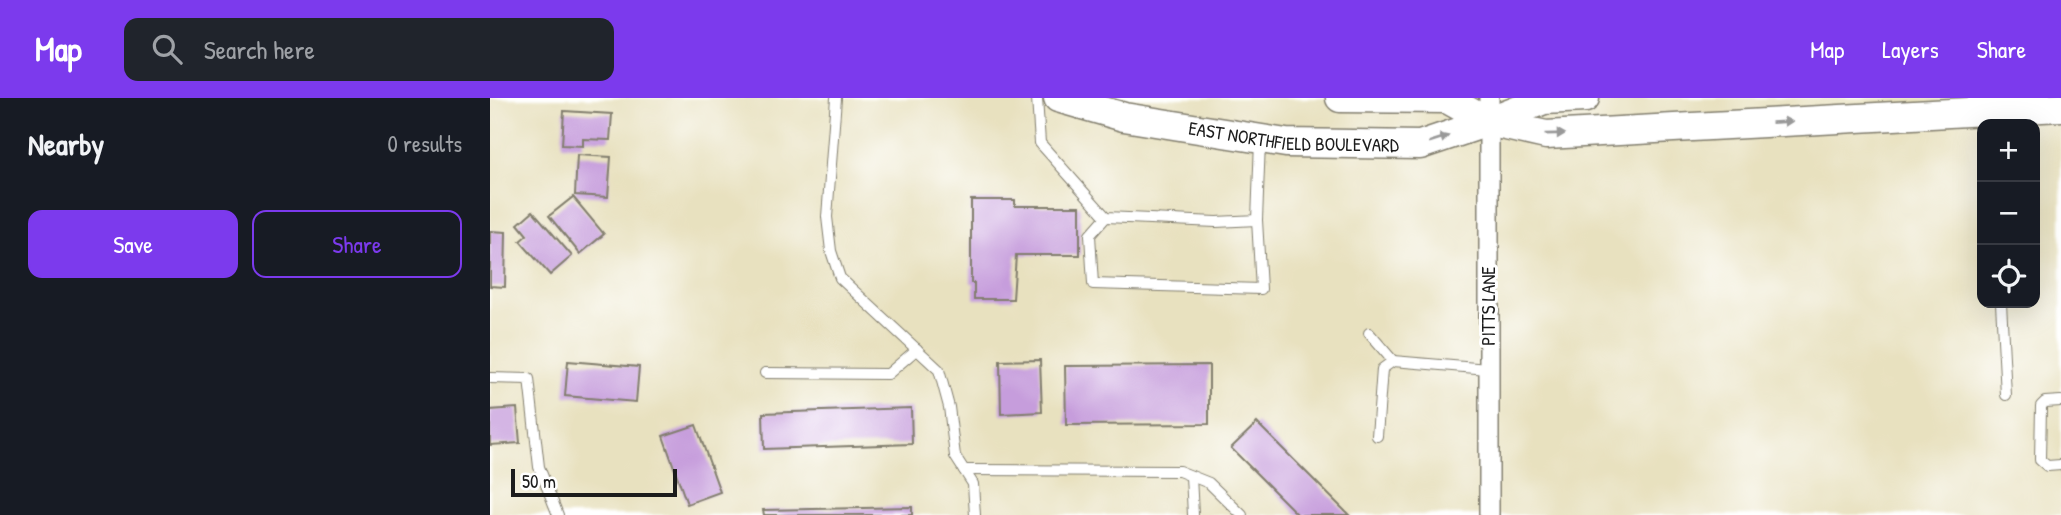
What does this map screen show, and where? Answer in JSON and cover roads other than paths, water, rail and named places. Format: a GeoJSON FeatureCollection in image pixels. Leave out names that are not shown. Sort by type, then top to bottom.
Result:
{"type":"FeatureCollection","features":[{"type":"Feature","properties":{"kind":"main road","name":"EAST NORTHFIELD BOULEVARD"},"geometry":{"type":"LineString","coordinates":[[1058,98],[1124,117],[1286,143],[1420,145],[1488,110],[1544,100],[1585,98]]}},
{"type":"Feature","properties":{"kind":"main road"},"geometry":{"type":"LineString","coordinates":[[1340,98],[1447,99],[1488,110],[1546,135],[1837,108],[1984,118],[2061,107]]}},
{"type":"Feature","properties":{"kind":"street","name":"PITTS LANE"},"geometry":{"type":"LineString","coordinates":[[1488,110],[1489,515]]}},
{"type":"Feature","properties":{"kind":"lane"},"geometry":{"type":"LineString","coordinates":[[836,98],[827,217],[831,251],[840,278],[939,370],[949,407],[955,456],[972,484],[975,515]]}},
{"type":"Feature","properties":{"kind":"lane"},"geometry":{"type":"LineString","coordinates":[[1037,98],[1040,143],[1106,217],[1216,222],[1257,220]]}},
{"type":"Feature","properties":{"kind":"lane"},"geometry":{"type":"LineString","coordinates":[[1106,217],[1090,235],[1093,284],[1261,289],[1257,220],[1261,139]]}},
{"type":"Feature","properties":{"kind":"lane"},"geometry":{"type":"LineString","coordinates":[[2000,308],[2006,395]]}},
{"type":"Feature","properties":{"kind":"lane"},"geometry":{"type":"LineString","coordinates":[[1369,333],[1393,361]]}},
{"type":"Feature","properties":{"kind":"lane"},"geometry":{"type":"LineString","coordinates":[[765,373],[888,374],[917,349]]}},
{"type":"Feature","properties":{"kind":"lane"},"geometry":{"type":"LineString","coordinates":[[1377,436],[1382,369],[1393,361],[1488,369]]}},
{"type":"Feature","properties":{"kind":"lane"},"geometry":{"type":"LineString","coordinates":[[490,379],[529,379],[540,467],[558,515]]}},
{"type":"Feature","properties":{"kind":"lane"},"geometry":{"type":"LineString","coordinates":[[2061,401],[2045,402],[2041,406],[2040,460],[2047,466],[2061,465]]}},
{"type":"Feature","properties":{"kind":"lane"},"geometry":{"type":"LineString","coordinates":[[964,470],[1179,471],[1209,483],[1242,515]]}},
{"type":"Feature","properties":{"kind":"lane"},"geometry":{"type":"LineString","coordinates":[[1191,476],[1193,515]]}}]}
